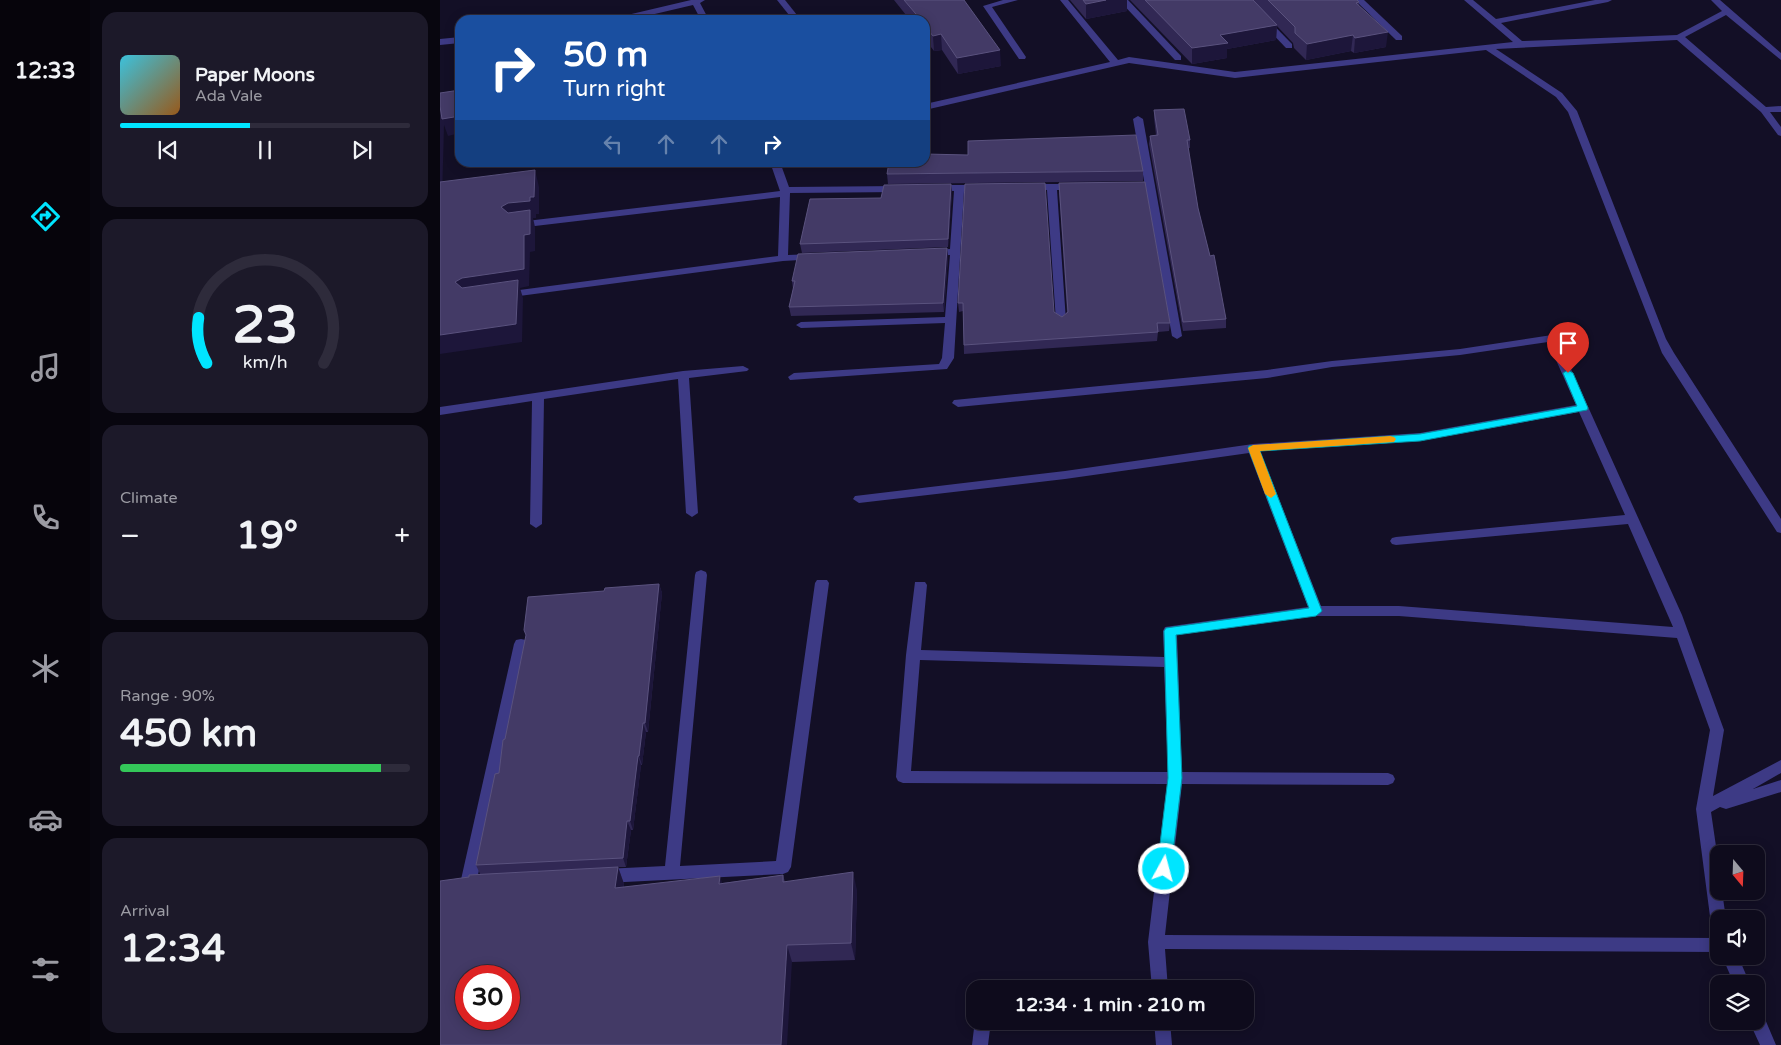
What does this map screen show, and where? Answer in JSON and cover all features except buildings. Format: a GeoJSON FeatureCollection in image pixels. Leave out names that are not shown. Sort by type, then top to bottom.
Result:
{"type":"FeatureCollection","features":[{"type":"Feature","properties":{"kind":"street"},"geometry":{"type":"LineString","coordinates":[[781,0],[793,15]]}},
{"type":"Feature","properties":{"kind":"street"},"geometry":{"type":"LineString","coordinates":[[1014,0],[987,6],[1022,57]]}},
{"type":"Feature","properties":{"kind":"street"},"geometry":{"type":"LineString","coordinates":[[1064,0],[1116,63]]}},
{"type":"Feature","properties":{"kind":"street"},"geometry":{"type":"LineString","coordinates":[[1123,0],[1178,58]]}},
{"type":"Feature","properties":{"kind":"street"},"geometry":{"type":"LineString","coordinates":[[1244,0],[1289,46]]}},
{"type":"Feature","properties":{"kind":"street"},"geometry":{"type":"LineString","coordinates":[[1359,0],[1399,38]]}},
{"type":"Feature","properties":{"kind":"street"},"geometry":{"type":"LineString","coordinates":[[1468,0],[1520,44]]}},
{"type":"Feature","properties":{"kind":"street"},"geometry":{"type":"LineString","coordinates":[[1494,22],[1608,0]]}},
{"type":"Feature","properties":{"kind":"street"},"geometry":{"type":"LineString","coordinates":[[1714,0],[1781,57]]}},
{"type":"Feature","properties":{"kind":"street"},"geometry":{"type":"LineString","coordinates":[[646,15],[698,1],[703,15]]}},
{"type":"Feature","properties":{"kind":"street"},"geometry":{"type":"LineString","coordinates":[[930,106],[1129,60],[1235,75],[1520,44],[1679,37],[1728,12]]}},
{"type":"Feature","properties":{"kind":"street"},"geometry":{"type":"LineString","coordinates":[[1679,37],[1764,110],[1781,133]]}},
{"type":"Feature","properties":{"kind":"street"},"geometry":{"type":"LineString","coordinates":[[440,42],[455,40]]}},
{"type":"Feature","properties":{"kind":"street"},"geometry":{"type":"LineString","coordinates":[[1488,48],[1559,95],[1572,111],[1661,339],[1668,353],[1781,529]]}},
{"type":"Feature","properties":{"kind":"street"},"geometry":{"type":"LineString","coordinates":[[1764,110],[1781,109]]}},
{"type":"Feature","properties":{"kind":"street"},"geometry":{"type":"LineString","coordinates":[[1138,119],[1145,186],[1177,336]]}},
{"type":"Feature","properties":{"kind":"street"},"geometry":{"type":"LineString","coordinates":[[777,167],[785,192],[783,258]]}},
{"type":"Feature","properties":{"kind":"street"},"geometry":{"type":"LineString","coordinates":[[1052,187],[1061,321]]}},
{"type":"Feature","properties":{"kind":"street"},"geometry":{"type":"LineString","coordinates":[[1015,188],[1082,187]]}},
{"type":"Feature","properties":{"kind":"street"},"geometry":{"type":"LineString","coordinates":[[794,377],[943,367],[948,358],[959,188]]}},
{"type":"Feature","properties":{"kind":"street"},"geometry":{"type":"LineString","coordinates":[[513,225],[785,192],[987,188]]}},
{"type":"Feature","properties":{"kind":"street"},"geometry":{"type":"LineString","coordinates":[[917,253],[955,252]]}},
{"type":"Feature","properties":{"kind":"street"},"geometry":{"type":"LineString","coordinates":[[497,296],[783,258],[822,256]]}},
{"type":"Feature","properties":{"kind":"street"},"geometry":{"type":"LineString","coordinates":[[801,325],[951,320]]}},
{"type":"Feature","properties":{"kind":"street"},"geometry":{"type":"LineString","coordinates":[[958,404],[1267,374],[1332,364],[1460,352],[1552,338],[1682,634],[1717,730],[1703,809],[1717,910]]}},
{"type":"Feature","properties":{"kind":"street"},"geometry":{"type":"LineString","coordinates":[[440,411],[683,375],[743,369]]}},
{"type":"Feature","properties":{"kind":"street"},"geometry":{"type":"LineString","coordinates":[[683,375],[692,513]]}},
{"type":"Feature","properties":{"kind":"street"},"geometry":{"type":"LineString","coordinates":[[536,524],[538,397]]}},
{"type":"Feature","properties":{"kind":"street"},"geometry":{"type":"LineString","coordinates":[[859,499],[1065,475],[1253,448],[1420,437],[1583,408]]}},
{"type":"Feature","properties":{"kind":"street"},"geometry":{"type":"LineString","coordinates":[[1253,448],[1316,611]]}},
{"type":"Feature","properties":{"kind":"street"},"geometry":{"type":"LineString","coordinates":[[1396,541],[1632,520]]}},
{"type":"Feature","properties":{"kind":"street"},"geometry":{"type":"LineString","coordinates":[[672,873],[701,575]]}},
{"type":"Feature","properties":{"kind":"street"},"geometry":{"type":"LineString","coordinates":[[594,877],[783,867],[822,583]]}},
{"type":"Feature","properties":{"kind":"street"},"geometry":{"type":"LineString","coordinates":[[920,585],[903,777],[1388,780]]}},
{"type":"Feature","properties":{"kind":"street"},"geometry":{"type":"LineString","coordinates":[[1159,980],[1156,942],[1175,778],[1170,631],[1316,611],[1400,611],[1682,634]]}},
{"type":"Feature","properties":{"kind":"street"},"geometry":{"type":"LineString","coordinates":[[468,884],[521,644]]}},
{"type":"Feature","properties":{"kind":"street"},"geometry":{"type":"LineString","coordinates":[[914,655],[1171,662]]}},
{"type":"Feature","properties":{"kind":"street"},"geometry":{"type":"LineString","coordinates":[[1703,809],[1781,766]]}},
{"type":"Feature","properties":{"kind":"street"},"geometry":{"type":"LineString","coordinates":[[1703,809],[1781,786]]}},
{"type":"Feature","properties":{"kind":"street"},"geometry":{"type":"LineString","coordinates":[[449,885],[487,883]]}},
{"type":"Feature","properties":{"kind":"street"},"geometry":{"type":"LineString","coordinates":[[1156,942],[1710,945]]}},
{"type":"Feature","properties":{"kind":"street"},"geometry":{"type":"LineString","coordinates":[[980,1045],[982,1030]]}},
{"type":"Feature","properties":{"kind":"street"},"geometry":{"type":"LineString","coordinates":[[1163,1030],[1164,1045]]}},
{"type":"Feature","properties":{"kind":"street"},"geometry":{"type":"LineString","coordinates":[[1762,1030],[1768,1045]]}},
{"type":"Feature","properties":{"kind":"slow traffic"},"geometry":{"type":"LineString","coordinates":[[1271,494],[1253,448],[1390,439]]}},
{"type":"Feature","properties":{"kind":"route"},"geometry":{"type":"LineString","coordinates":[[1164,869],[1175,778],[1170,631],[1316,611],[1253,448],[1420,437],[1583,408],[1568,373]]}}]}
